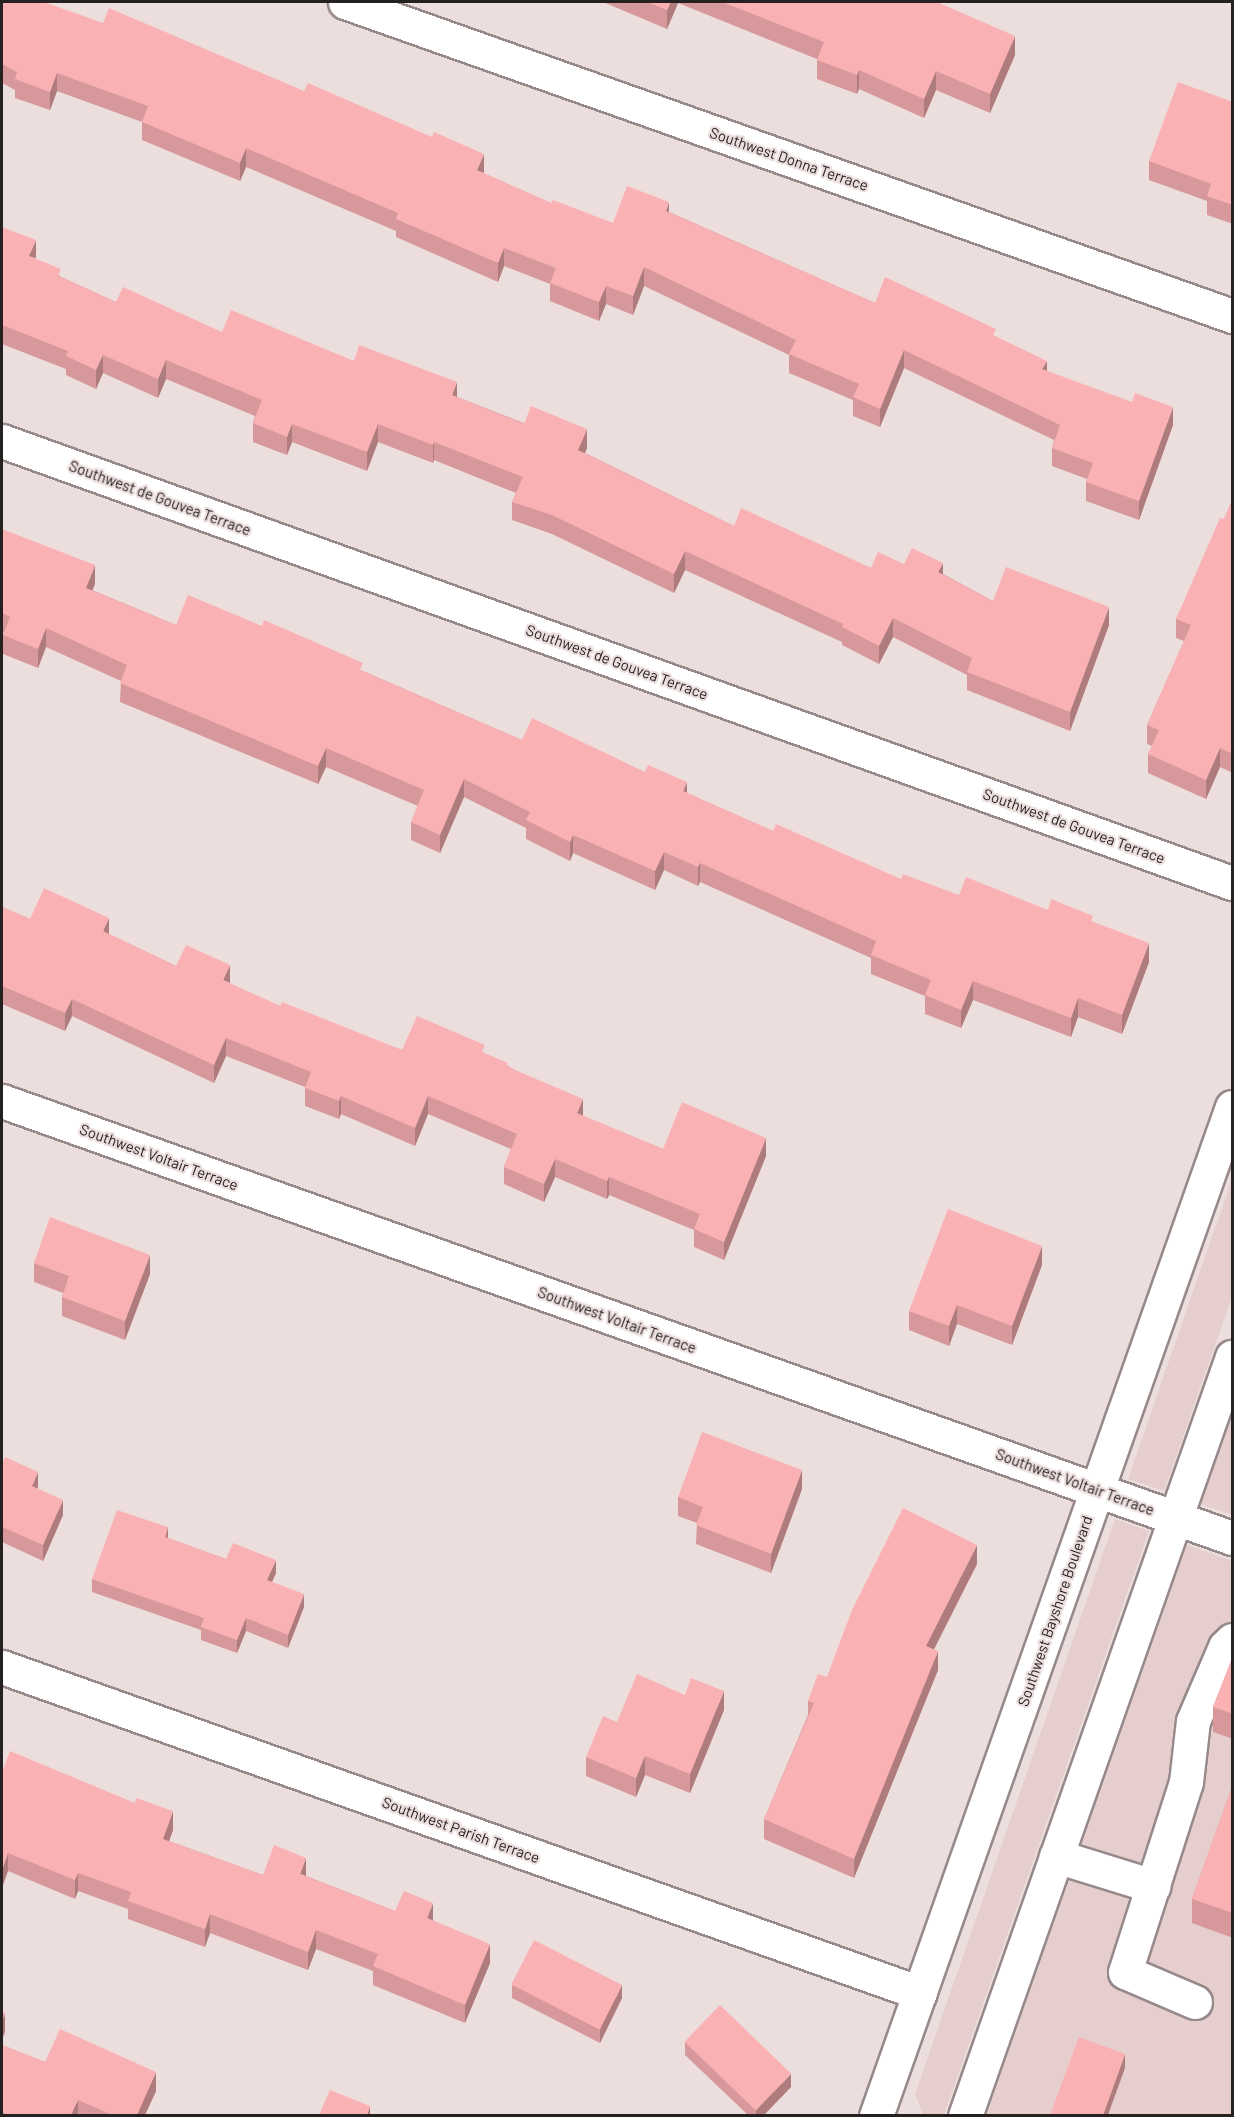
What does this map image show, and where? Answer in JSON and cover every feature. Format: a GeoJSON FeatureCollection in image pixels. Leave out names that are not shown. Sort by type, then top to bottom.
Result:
{"type":"FeatureCollection","features":[{"type":"Feature","properties":{"kind":"street","name":"Southwest Donna Terrace"},"geometry":{"type":"LineString","coordinates":[[345,2],[1233,316]]}},
{"type":"Feature","properties":{"kind":"street","name":"Southwest de Gouvea Terrace"},"geometry":{"type":"LineString","coordinates":[[2,441],[1233,883]]}},
{"type":"Feature","properties":{"kind":"street","name":"Southwest Voltair Terrace"},"geometry":{"type":"LineString","coordinates":[[2,1101],[1233,1538]]}},
{"type":"Feature","properties":{"kind":"street","name":"Southwest Bayshore Boulevard"},"geometry":{"type":"LineString","coordinates":[[876,2115],[1233,1107]]}},
{"type":"Feature","properties":{"kind":"street"},"geometry":{"type":"LineString","coordinates":[[965,2115],[1233,1357]]}},
{"type":"Feature","properties":{"kind":"street"},"geometry":{"type":"LineString","coordinates":[[1195,2002],[1125,1972],[1186,1782],[1192,1721],[1225,1647],[1233,1640]]}},
{"type":"Feature","properties":{"kind":"street","name":"Southwest Parish Terrace"},"geometry":{"type":"LineString","coordinates":[[2,1667],[920,1993]]}},
{"type":"Feature","properties":{"kind":"street"},"geometry":{"type":"LineString","coordinates":[[1056,1856],[1153,1886]]}},
{"type":"Feature","properties":{"kind":"street"},"geometry":{"type":"LineString","coordinates":[[888,2082],[900,2115]]}},
{"type":"Feature","properties":{"kind":"shaded area"},"geometry":{"type":"Polygon","coordinates":[[[1232,1179],[1232,1297],[1164,1491],[1128,1479],[1232,1179]]]}},
{"type":"Feature","properties":{"kind":"shaded area"},"geometry":{"type":"Polygon","coordinates":[[[1232,1416],[1232,1515],[1201,1504],[1232,1416]]]}},
{"type":"Feature","properties":{"kind":"shaded area"},"geometry":{"type":"Polygon","coordinates":[[[1115,1519],[1149,1531],[944,2115],[923,2115],[915,2094],[1115,1519]]]}},
{"type":"Feature","properties":{"kind":"shaded area"},"geometry":{"type":"Polygon","coordinates":[[[1187,1545],[1232,1561],[1232,2115],[986,2116],[1187,1545]]]}},
{"type":"Feature","properties":{"kind":"building"},"geometry":{"type":"Polygon","coordinates":[[[2,2],[44,2],[103,23],[109,8],[304,91],[308,83],[432,137],[434,132],[484,154],[477,170],[551,203],[553,200],[613,223],[627,186],[669,202],[666,211],[875,303],[885,277],[996,329],[993,335],[1047,361],[1042,369],[1132,402],[1135,393],[1173,407],[1139,501],[1086,482],[1093,463],[1052,448],[1060,425],[904,350],[880,409],[853,397],[859,384],[789,354],[796,340],[644,267],[633,296],[606,286],[599,302],[550,283],[556,268],[504,248],[498,263],[396,219],[398,213],[246,148],[240,163],[142,122],[148,106],[57,73],[50,92],[15,79],[17,72],[2,64],[2,2]]]}},
{"type":"Feature","properties":{"kind":"building"},"geometry":{"type":"Polygon","coordinates":[[[647,2],[671,2],[667,10],[647,2]]]}},
{"type":"Feature","properties":{"kind":"building"},"geometry":{"type":"Polygon","coordinates":[[[722,2],[937,2],[1015,36],[990,94],[936,71],[924,99],[859,70],[857,75],[817,60],[824,42],[722,2]]]}},
{"type":"Feature","properties":{"kind":"building"},"geometry":{"type":"Polygon","coordinates":[[[1178,82],[1233,102],[1233,205],[1207,196],[1211,184],[1149,161],[1178,82]]]}},
{"type":"Feature","properties":{"kind":"building"},"geometry":{"type":"Polygon","coordinates":[[[2,227],[36,240],[29,256],[61,269],[58,276],[116,302],[123,287],[222,332],[231,310],[354,361],[359,345],[457,382],[452,395],[524,424],[531,406],[587,429],[578,450],[734,526],[741,508],[871,568],[878,552],[904,564],[912,548],[943,563],[938,572],[993,601],[1006,567],[1109,607],[1070,712],[967,672],[972,658],[893,618],[879,646],[842,627],[843,624],[685,551],[674,574],[552,515],[512,502],[523,477],[434,442],[433,445],[378,424],[367,452],[292,424],[287,437],[253,423],[262,400],[166,360],[158,379],[103,355],[96,370],[66,356],[68,351],[2,325],[2,227]]]}},
{"type":"Feature","properties":{"kind":"building"},"geometry":{"type":"Polygon","coordinates":[[[1233,498],[1233,754],[1220,748],[1206,780],[1148,754],[1159,730],[1147,725],[1191,625],[1176,619],[1220,518],[1224,519],[1233,498]]]}},
{"type":"Feature","properties":{"kind":"building"},"geometry":{"type":"Polygon","coordinates":[[[2,529],[95,565],[86,588],[176,625],[188,595],[262,626],[264,620],[363,663],[360,670],[522,740],[532,718],[645,772],[648,765],[687,782],[683,791],[773,831],[776,824],[901,879],[903,874],[959,895],[966,877],[1048,910],[1051,899],[1093,916],[1091,921],[1149,943],[1122,1015],[1078,998],[1071,1018],[973,981],[961,1010],[925,995],[931,980],[871,955],[876,941],[700,863],[698,867],[664,852],[655,871],[573,835],[570,842],[526,820],[530,812],[464,779],[440,835],[411,822],[424,790],[326,748],[318,766],[120,683],[127,665],[46,628],[38,649],[3,635],[10,617],[2,613],[2,529]]]}},
{"type":"Feature","properties":{"kind":"building"},"geometry":{"type":"Polygon","coordinates":[[[44,888],[109,918],[103,931],[176,966],[186,945],[230,965],[223,980],[280,1006],[282,1002],[402,1050],[417,1016],[485,1045],[482,1052],[508,1063],[506,1066],[583,1099],[577,1113],[663,1149],[682,1102],[766,1138],[724,1242],[694,1229],[700,1214],[609,1177],[607,1181],[555,1159],[544,1184],[504,1167],[517,1134],[428,1096],[415,1128],[341,1096],[339,1101],[305,1088],[311,1072],[226,1038],[214,1065],[72,999],[65,1013],[2,986],[2,907],[30,919],[44,888]]]}},
{"type":"Feature","properties":{"kind":"building"},"geometry":{"type":"Polygon","coordinates":[[[948,1209],[1042,1246],[1012,1326],[957,1305],[949,1326],[909,1311],[948,1209]]]}},
{"type":"Feature","properties":{"kind":"building"},"geometry":{"type":"Polygon","coordinates":[[[50,1217],[150,1255],[125,1321],[62,1297],[69,1276],[34,1263],[50,1217]]]}},
{"type":"Feature","properties":{"kind":"building"},"geometry":{"type":"Polygon","coordinates":[[[702,1432],[802,1470],[771,1554],[696,1525],[703,1507],[678,1497],[702,1432]]]}},
{"type":"Feature","properties":{"kind":"building"},"geometry":{"type":"Polygon","coordinates":[[[5,1457],[38,1472],[32,1486],[63,1500],[43,1545],[2,1527],[2,1465],[5,1457]]]}},
{"type":"Feature","properties":{"kind":"building"},"geometry":{"type":"Polygon","coordinates":[[[903,1508],[977,1545],[926,1646],[938,1651],[854,1859],[764,1819],[814,1703],[808,1701],[818,1674],[827,1677],[852,1610],[903,1508]]]}},
{"type":"Feature","properties":{"kind":"building"},"geometry":{"type":"Polygon","coordinates":[[[117,1510],[168,1527],[165,1537],[226,1559],[233,1543],[276,1560],[267,1580],[304,1594],[288,1635],[246,1618],[237,1640],[201,1627],[204,1618],[92,1579],[117,1510]]]}},
{"type":"Feature","properties":{"kind":"building"},"geometry":{"type":"Polygon","coordinates":[[[1233,1656],[1233,1714],[1213,1707],[1233,1656]]]}},
{"type":"Feature","properties":{"kind":"building"},"geometry":{"type":"Polygon","coordinates":[[[637,1674],[685,1695],[691,1678],[724,1691],[690,1774],[645,1756],[636,1778],[586,1757],[603,1716],[617,1722],[637,1674]]]}},
{"type":"Feature","properties":{"kind":"building"},"geometry":{"type":"Polygon","coordinates":[[[10,1751],[135,1803],[136,1798],[173,1811],[163,1839],[263,1875],[274,1845],[306,1858],[300,1874],[395,1911],[404,1891],[433,1903],[427,1918],[490,1944],[465,2005],[373,1966],[378,1954],[316,1930],[308,1952],[210,1914],[205,1929],[128,1901],[131,1892],[78,1873],[75,1880],[8,1853],[2,1870],[2,1769],[10,1751]]]}},
{"type":"Feature","properties":{"kind":"building"},"geometry":{"type":"Polygon","coordinates":[[[1233,1784],[1233,1913],[1192,1899],[1233,1784]]]}},
{"type":"Feature","properties":{"kind":"building"},"geometry":{"type":"Polygon","coordinates":[[[534,1940],[622,1985],[600,2029],[511,1985],[534,1940]]]}},
{"type":"Feature","properties":{"kind":"building"},"geometry":{"type":"Polygon","coordinates":[[[720,2005],[791,2074],[756,2110],[685,2042],[720,2005]]]}},
{"type":"Feature","properties":{"kind":"building"},"geometry":{"type":"Polygon","coordinates":[[[60,2029],[156,2072],[137,2115],[112,2115],[78,2100],[71,2115],[9,2115],[2,2112],[2,2045],[45,2062],[60,2029]]]}},
{"type":"Feature","properties":{"kind":"building"},"geometry":{"type":"Polygon","coordinates":[[[1079,2037],[1125,2054],[1103,2115],[1050,2115],[1079,2037]]]}},
{"type":"Feature","properties":{"kind":"building"},"geometry":{"type":"Polygon","coordinates":[[[330,2090],[370,2106],[367,2115],[319,2115],[330,2090]]]}}]}
